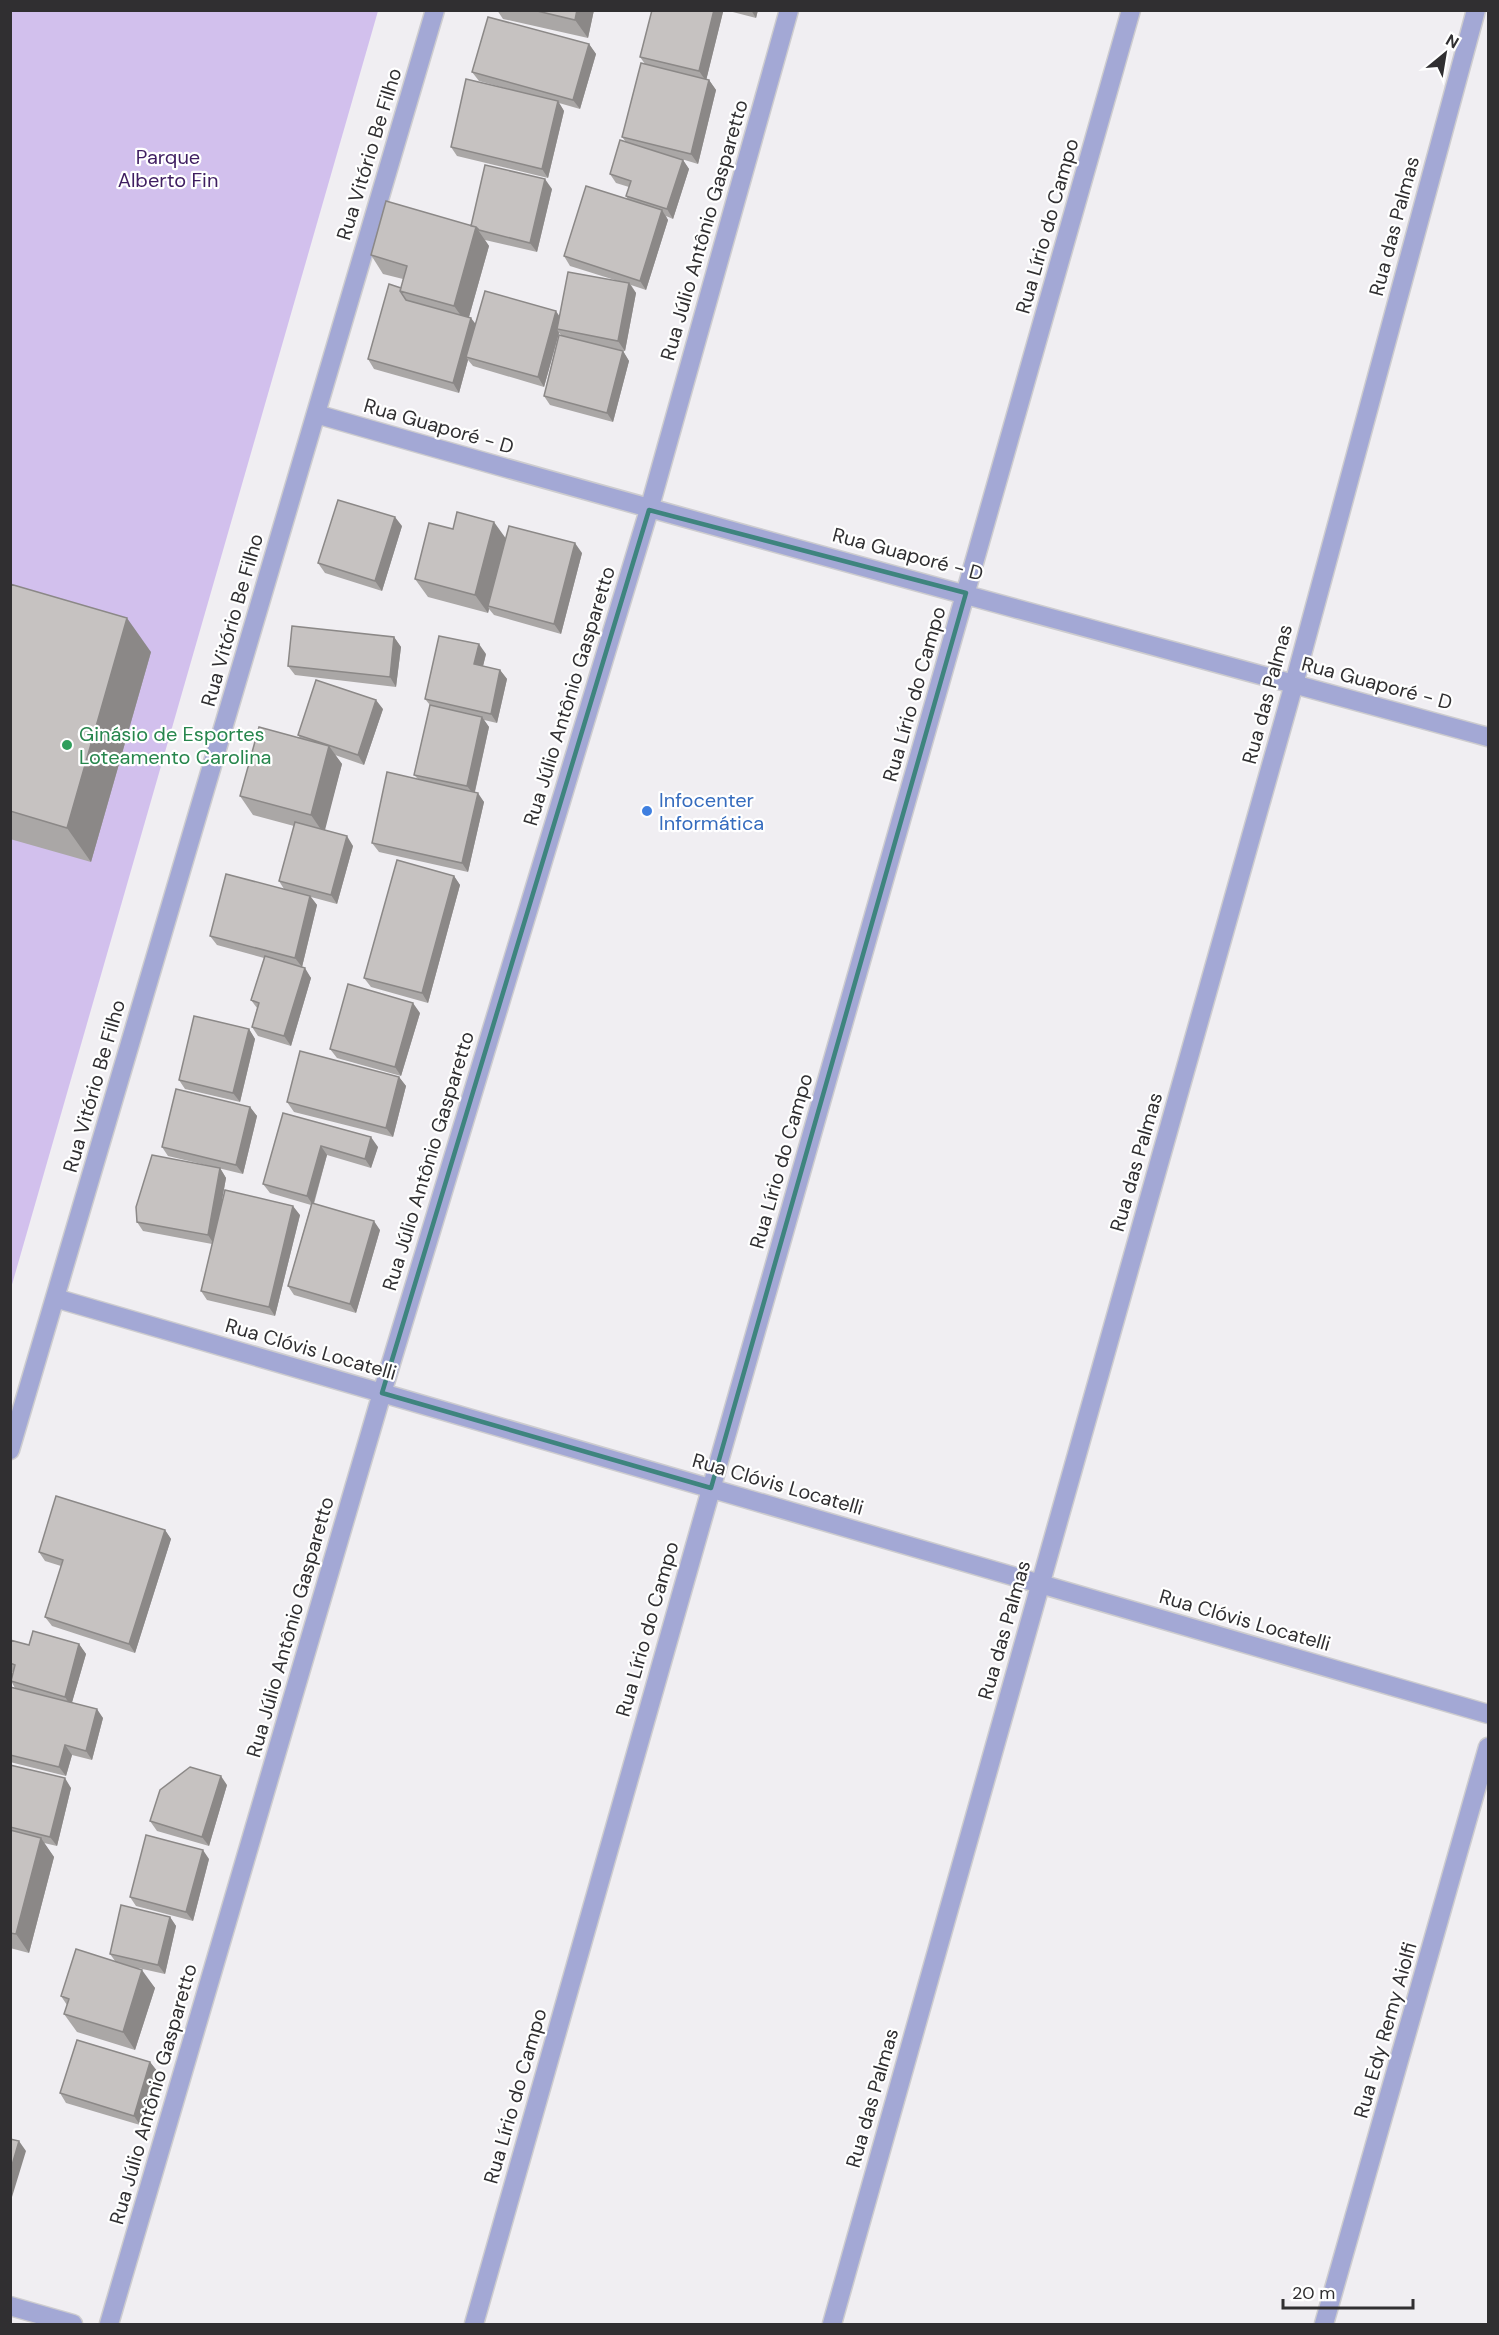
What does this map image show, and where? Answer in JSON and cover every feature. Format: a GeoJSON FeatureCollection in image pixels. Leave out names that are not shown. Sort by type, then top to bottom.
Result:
{"type":"FeatureCollection","features":[{"type":"Feature","properties":{"kind":"street","name":"Rua Vitório Be Filho"},"geometry":{"type":"LineString","coordinates":[[10,1450],[435,10]]}},
{"type":"Feature","properties":{"kind":"street","name":"Rua Júlio Antônio Gasparetto"},"geometry":{"type":"LineString","coordinates":[[109,2325],[382,1393],[649,510],[789,10]]}},
{"type":"Feature","properties":{"kind":"street","name":"Rua Lírio do Campo"},"geometry":{"type":"LineString","coordinates":[[474,2325],[1131,10]]}},
{"type":"Feature","properties":{"kind":"street","name":"Rua das Palmas"},"geometry":{"type":"LineString","coordinates":[[832,2325],[1294,684],[1476,10]]}},
{"type":"Feature","properties":{"kind":"street","name":"Rua Guaporé - D"},"geometry":{"type":"LineString","coordinates":[[316,414],[649,510],[966,593],[1488,737]]}},
{"type":"Feature","properties":{"kind":"street","name":"Rua Clóvis Locatelli"},"geometry":{"type":"LineString","coordinates":[[55,1298],[1488,1714]]}},
{"type":"Feature","properties":{"kind":"street","name":"Rua Edy Remy Aiolfi"},"geometry":{"type":"LineString","coordinates":[[1324,2325],[1488,1747]]}},
{"type":"Feature","properties":{"kind":"street"},"geometry":{"type":"LineString","coordinates":[[10,2306],[73,2325]]}},
{"type":"Feature","properties":{"kind":"highlighted area"},"geometry":{"type":"Polygon","coordinates":[[[649,510],[966,593],[711,1488],[382,1393],[649,510]]]}},
{"type":"Feature","properties":{"kind":"green space","name":"Parque Alberto Fin"},"geometry":{"type":"Polygon","coordinates":[[[11,11],[378,11],[11,1288],[11,11]]]}},
{"type":"Feature","properties":{"kind":"building"},"geometry":{"type":"Polygon","coordinates":[[[533,10],[577,10],[575,20],[533,10]]]}},
{"type":"Feature","properties":{"kind":"building"},"geometry":{"type":"Polygon","coordinates":[[[652,10],[714,10],[699,71],[640,57],[652,10]]]}},
{"type":"Feature","properties":{"kind":"building"},"geometry":{"type":"Polygon","coordinates":[[[488,17],[589,44],[573,100],[472,72],[488,17]]]}},
{"type":"Feature","properties":{"kind":"building"},"geometry":{"type":"Polygon","coordinates":[[[641,63],[709,80],[691,154],[622,137],[641,63]]]}},
{"type":"Feature","properties":{"kind":"building"},"geometry":{"type":"Polygon","coordinates":[[[466,79],[558,101],[542,169],[451,147],[466,79]]]}},
{"type":"Feature","properties":{"kind":"building"},"geometry":{"type":"Polygon","coordinates":[[[620,140],[683,160],[667,209],[626,196],[631,181],[610,174],[620,140]]]}},
{"type":"Feature","properties":{"kind":"building"},"geometry":{"type":"Polygon","coordinates":[[[485,165],[545,179],[530,243],[471,226],[485,165]]]}},
{"type":"Feature","properties":{"kind":"building"},"geometry":{"type":"Polygon","coordinates":[[[586,186],[662,210],[640,281],[564,256],[586,186]]]}},
{"type":"Feature","properties":{"kind":"building"},"geometry":{"type":"Polygon","coordinates":[[[386,201],[476,227],[454,306],[400,291],[407,266],[371,255],[386,201]]]}},
{"type":"Feature","properties":{"kind":"building"},"geometry":{"type":"Polygon","coordinates":[[[568,272],[629,283],[618,341],[557,329],[568,272]]]}},
{"type":"Feature","properties":{"kind":"building"},"geometry":{"type":"Polygon","coordinates":[[[389,284],[401,288],[400,291],[406,300],[471,318],[453,383],[368,359],[389,284]]]}},
{"type":"Feature","properties":{"kind":"building"},"geometry":{"type":"Polygon","coordinates":[[[485,291],[556,311],[538,377],[466,357],[485,291]]]}},
{"type":"Feature","properties":{"kind":"building"},"geometry":{"type":"Polygon","coordinates":[[[559,335],[623,351],[607,413],[544,396],[559,335]]]}},
{"type":"Feature","properties":{"kind":"building"},"geometry":{"type":"Polygon","coordinates":[[[338,500],[395,517],[375,581],[318,563],[338,500]]]}},
{"type":"Feature","properties":{"kind":"building"},"geometry":{"type":"Polygon","coordinates":[[[457,512],[494,522],[475,595],[415,579],[429,523],[453,529],[457,512]]]}},
{"type":"Feature","properties":{"kind":"building"},"geometry":{"type":"Polygon","coordinates":[[[509,526],[575,543],[554,624],[488,606],[509,526]]]}},
{"type":"Feature","properties":{"kind":"building","name":"Ginásio de Esportes Loteamento Carolina"},"geometry":{"type":"Polygon","coordinates":[[[10,584],[127,618],[67,828],[10,811],[10,584]]]}},
{"type":"Feature","properties":{"kind":"building"},"geometry":{"type":"Polygon","coordinates":[[[292,626],[394,637],[390,677],[288,666],[292,626]]]}},
{"type":"Feature","properties":{"kind":"building"},"geometry":{"type":"Polygon","coordinates":[[[439,636],[479,644],[474,664],[500,670],[491,714],[425,699],[439,636]]]}},
{"type":"Feature","properties":{"kind":"building"},"geometry":{"type":"Polygon","coordinates":[[[316,680],[376,700],[358,755],[298,735],[316,680]]]}},
{"type":"Feature","properties":{"kind":"building"},"geometry":{"type":"Polygon","coordinates":[[[430,705],[482,717],[467,786],[414,775],[430,705]]]}},
{"type":"Feature","properties":{"kind":"building"},"geometry":{"type":"Polygon","coordinates":[[[259,727],[329,746],[311,815],[240,796],[259,727]]]}},
{"type":"Feature","properties":{"kind":"building"},"geometry":{"type":"Polygon","coordinates":[[[387,772],[478,793],[462,863],[372,843],[387,772]]]}},
{"type":"Feature","properties":{"kind":"building"},"geometry":{"type":"Polygon","coordinates":[[[295,822],[347,836],[331,895],[279,881],[295,822]]]}},
{"type":"Feature","properties":{"kind":"building"},"geometry":{"type":"Polygon","coordinates":[[[397,860],[454,876],[422,993],[364,978],[397,860]]]}},
{"type":"Feature","properties":{"kind":"building"},"geometry":{"type":"Polygon","coordinates":[[[226,874],[310,896],[295,958],[210,936],[226,874]]]}},
{"type":"Feature","properties":{"kind":"building"},"geometry":{"type":"Polygon","coordinates":[[[265,956],[305,968],[284,1036],[252,1027],[259,1003],[251,1000],[265,956]]]}},
{"type":"Feature","properties":{"kind":"building"},"geometry":{"type":"Polygon","coordinates":[[[348,984],[413,1003],[395,1067],[330,1049],[348,984]]]}},
{"type":"Feature","properties":{"kind":"building"},"geometry":{"type":"Polygon","coordinates":[[[194,1016],[249,1029],[233,1093],[179,1080],[194,1016]]]}},
{"type":"Feature","properties":{"kind":"building"},"geometry":{"type":"Polygon","coordinates":[[[300,1051],[399,1077],[386,1128],[287,1102],[300,1051]]]}},
{"type":"Feature","properties":{"kind":"building"},"geometry":{"type":"Polygon","coordinates":[[[176,1089],[250,1107],[236,1165],[162,1147],[176,1089]]]}},
{"type":"Feature","properties":{"kind":"building"},"geometry":{"type":"Polygon","coordinates":[[[283,1113],[371,1137],[365,1159],[321,1146],[307,1196],[263,1184],[283,1113]]]}},
{"type":"Feature","properties":{"kind":"building"},"geometry":{"type":"Polygon","coordinates":[[[152,1155],[220,1168],[208,1235],[137,1222],[136,1207],[152,1155]]]}},
{"type":"Feature","properties":{"kind":"building"},"geometry":{"type":"Polygon","coordinates":[[[225,1190],[293,1206],[269,1307],[201,1291],[225,1190]]]}},
{"type":"Feature","properties":{"kind":"building"},"geometry":{"type":"Polygon","coordinates":[[[312,1203],[374,1221],[350,1304],[288,1286],[312,1203]]]}},
{"type":"Feature","properties":{"kind":"building"},"geometry":{"type":"Polygon","coordinates":[[[56,1496],[165,1530],[129,1644],[45,1617],[63,1560],[39,1552],[56,1496]]]}},
{"type":"Feature","properties":{"kind":"building"},"geometry":{"type":"Polygon","coordinates":[[[33,1631],[79,1644],[65,1697],[11,1681],[15,1665],[10,1663],[10,1640],[29,1645],[33,1631]]]}},
{"type":"Feature","properties":{"kind":"building"},"geometry":{"type":"Polygon","coordinates":[[[10,1687],[97,1709],[86,1751],[65,1745],[59,1767],[10,1755],[10,1687]]]}},
{"type":"Feature","properties":{"kind":"building"},"geometry":{"type":"Polygon","coordinates":[[[10,1765],[65,1778],[50,1837],[10,1827],[10,1765]]]}},
{"type":"Feature","properties":{"kind":"building"},"geometry":{"type":"Polygon","coordinates":[[[190,1767],[221,1776],[202,1837],[150,1821],[160,1790],[190,1767]]]}},
{"type":"Feature","properties":{"kind":"building"},"geometry":{"type":"Polygon","coordinates":[[[10,1830],[41,1838],[16,1934],[10,1933],[10,1830]]]}},
{"type":"Feature","properties":{"kind":"building"},"geometry":{"type":"Polygon","coordinates":[[[146,1835],[203,1850],[186,1912],[130,1897],[146,1835]]]}},
{"type":"Feature","properties":{"kind":"building"},"geometry":{"type":"Polygon","coordinates":[[[121,1905],[170,1917],[158,1965],[110,1954],[121,1905]]]}},
{"type":"Feature","properties":{"kind":"building"},"geometry":{"type":"Polygon","coordinates":[[[76,1949],[142,1970],[123,2032],[64,2014],[69,1999],[61,1996],[76,1949]]]}},
{"type":"Feature","properties":{"kind":"building"},"geometry":{"type":"Polygon","coordinates":[[[77,2040],[150,2062],[134,2116],[60,2093],[77,2040]]]}},
{"type":"Feature","properties":{"kind":"building"},"geometry":{"type":"Polygon","coordinates":[[[10,2139],[19,2141],[10,2172],[10,2139]]]}},
{"type":"Feature","properties":{"kind":"place","name":"Ginásio de Esportes Loteamento Carolina"},"geometry":{"type":"Point","coordinates":[67,745]}},
{"type":"Feature","properties":{"kind":"place","name":"Infocenter Informática"},"geometry":{"type":"Point","coordinates":[647,811]}}]}
